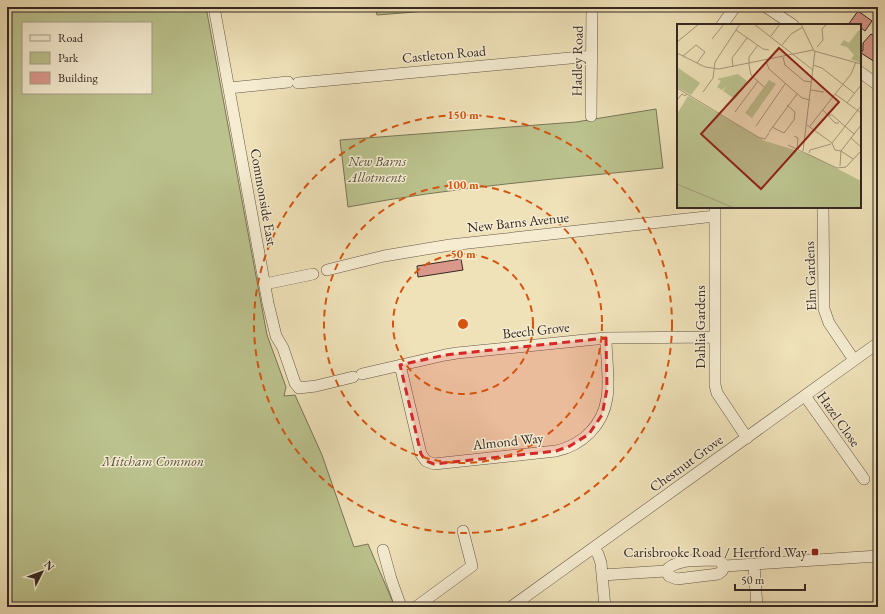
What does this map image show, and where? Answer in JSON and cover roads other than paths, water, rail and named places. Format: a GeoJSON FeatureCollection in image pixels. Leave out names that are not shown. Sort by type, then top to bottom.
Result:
{"type":"FeatureCollection","features":[{"type":"Feature","properties":{"kind":"street","name":"Commonside East"},"geometry":{"type":"LineString","coordinates":[[214,7],[276,336],[283,348],[295,383],[299,388]]}},
{"type":"Feature","properties":{"kind":"street","name":"Hadley Road"},"geometry":{"type":"LineString","coordinates":[[591,116],[592,7]]}},
{"type":"Feature","properties":{"kind":"street"},"geometry":{"type":"LineString","coordinates":[[723,24],[735,7]]}},
{"type":"Feature","properties":{"kind":"street"},"geometry":{"type":"LineString","coordinates":[[766,7],[792,24]]}},
{"type":"Feature","properties":{"kind":"street","name":"Castleton Road"},"geometry":{"type":"LineString","coordinates":[[229,88],[592,56]]}},
{"type":"Feature","properties":{"kind":"street"},"geometry":{"type":"LineString","coordinates":[[861,73],[878,85]]}},
{"type":"Feature","properties":{"kind":"street","name":"Elm Gardens"},"geometry":{"type":"LineString","coordinates":[[823,208],[824,309],[829,323],[854,360]]}},
{"type":"Feature","properties":{"kind":"street","name":"New Barns Avenue"},"geometry":{"type":"LineString","coordinates":[[327,270],[384,256],[450,245],[715,212]]}},
{"type":"Feature","properties":{"kind":"street","name":"Dahlia Gardens"},"geometry":{"type":"LineString","coordinates":[[715,212],[715,386],[717,393],[747,438]]}},
{"type":"Feature","properties":{"kind":"street"},"geometry":{"type":"LineString","coordinates":[[265,284],[313,274]]}},
{"type":"Feature","properties":{"kind":"street","name":"Beech Grove"},"geometry":{"type":"LineString","coordinates":[[299,388],[316,386],[445,354],[606,338],[715,337]]}},
{"type":"Feature","properties":{"kind":"street","name":"Almond Way"},"geometry":{"type":"LineString","coordinates":[[400,365],[421,454],[426,461],[434,464],[556,451],[583,439],[594,428],[602,415],[607,389],[606,338]]}},
{"type":"Feature","properties":{"kind":"street","name":"Chestnut Grove"},"geometry":{"type":"LineString","coordinates":[[511,607],[878,344]]}},
{"type":"Feature","properties":{"kind":"street","name":"Hazel Close"},"geometry":{"type":"LineString","coordinates":[[805,396],[864,479]]}},
{"type":"Feature","properties":{"kind":"street"},"geometry":{"type":"LineString","coordinates":[[416,607],[472,566],[463,531]]}},
{"type":"Feature","properties":{"kind":"street"},"geometry":{"type":"LineString","coordinates":[[594,548],[600,559],[605,607]]}},
{"type":"Feature","properties":{"kind":"street"},"geometry":{"type":"LineString","coordinates":[[383,550],[401,607]]}},
{"type":"Feature","properties":{"kind":"street"},"geometry":{"type":"LineString","coordinates":[[602,575],[666,571],[668,567],[686,562],[715,560],[723,563],[725,566],[878,556]]}},
{"type":"Feature","properties":{"kind":"street"},"geometry":{"type":"LineString","coordinates":[[754,565],[756,607]]}},
{"type":"Feature","properties":{"kind":"street"},"geometry":{"type":"LineString","coordinates":[[666,571],[669,576],[677,578],[718,574],[725,566]]}},
{"type":"Feature","properties":{"kind":"place","name":"Carisbrooke Road / Hertford Way"},"geometry":{"type":"Point","coordinates":[815,552]}},
{"type":"Feature","properties":{"kind":"park label","name":"New Barns Allotments"},"geometry":{"type":"Point","coordinates":[377,170]}},
{"type":"Feature","properties":{"kind":"park label","name":"Mitcham Common"},"geometry":{"type":"Point","coordinates":[153,461]}}]}
